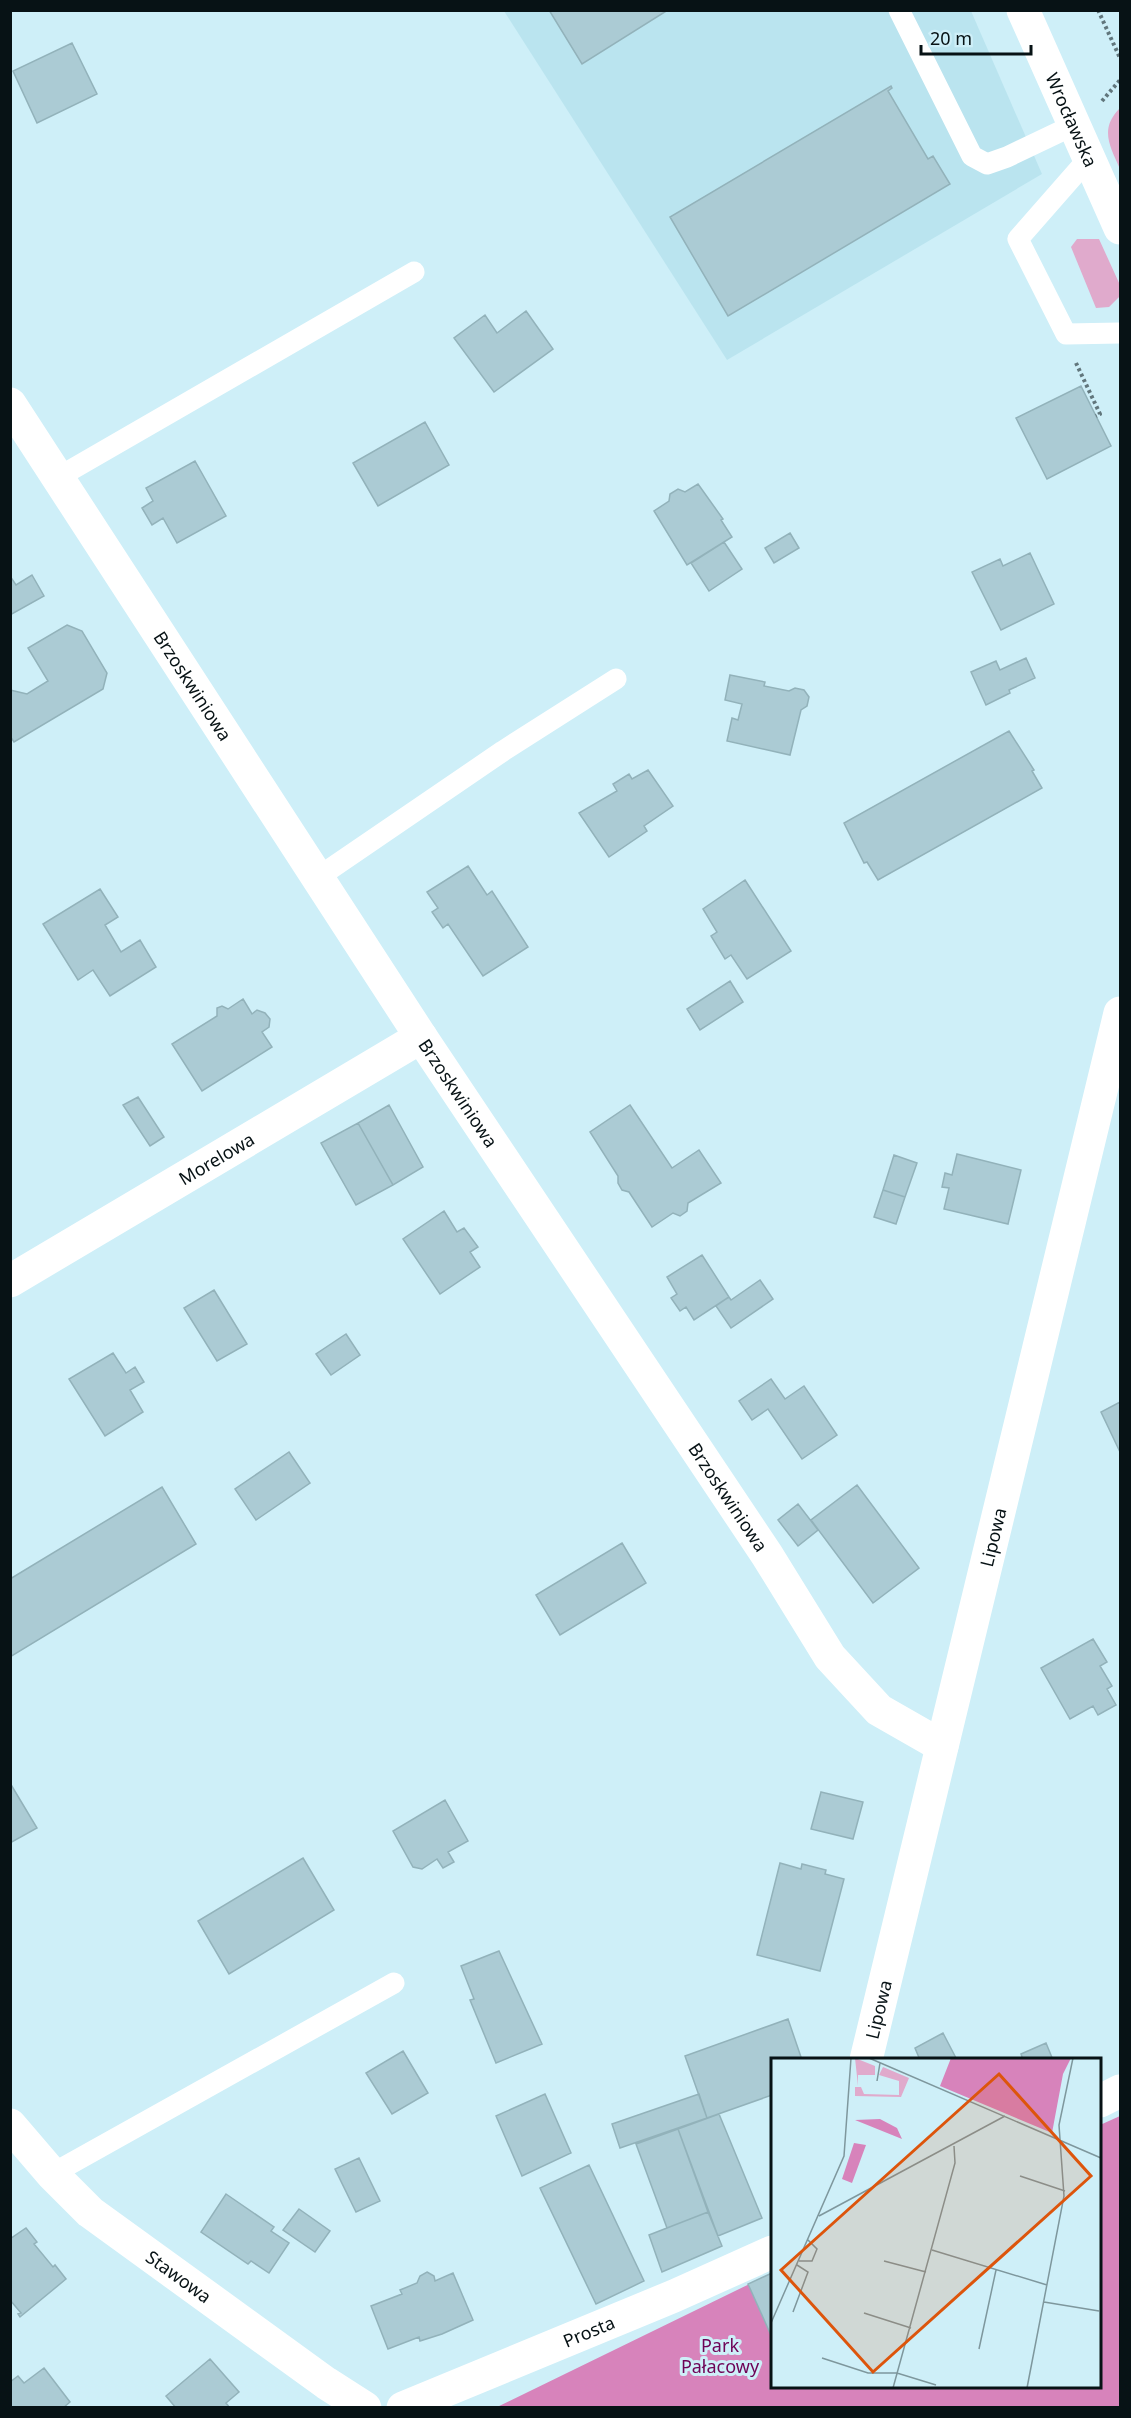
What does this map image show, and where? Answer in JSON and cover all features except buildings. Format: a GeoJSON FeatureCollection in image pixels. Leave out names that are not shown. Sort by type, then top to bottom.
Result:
{"type":"FeatureCollection","features":[{"type":"Feature","properties":{"kind":"street","name":"Wrocławska"},"geometry":{"type":"LineString","coordinates":[[1023,10],[1120,228]]}},
{"type":"Feature","properties":{"kind":"street","name":"Brzoskwiniowa"},"geometry":{"type":"LineString","coordinates":[[10,404],[421,1037],[767,1555],[830,1658],[879,1710],[942,1746]]}},
{"type":"Feature","properties":{"kind":"street","name":"Lipowa"},"geometry":{"type":"LineString","coordinates":[[866,2058],[1120,1013]]}},
{"type":"Feature","properties":{"kind":"street","name":"Morelowa"},"geometry":{"type":"LineString","coordinates":[[10,1281],[421,1037]]}},
{"type":"Feature","properties":{"kind":"street"},"geometry":{"type":"LineString","coordinates":[[1101,2100],[1120,2091]]}},
{"type":"Feature","properties":{"kind":"street","name":"Stawowa"},"geometry":{"type":"LineString","coordinates":[[10,2125],[52,2174],[90,2212],[326,2383],[366,2408]]}},
{"type":"Feature","properties":{"kind":"street","name":"Prosta"},"geometry":{"type":"LineString","coordinates":[[403,2408],[674,2296],[771,2252]]}},
{"type":"Feature","properties":{"kind":"lane"},"geometry":{"type":"LineString","coordinates":[[899,10],[972,156],[987,164],[1074,125]]}},
{"type":"Feature","properties":{"kind":"lane"},"geometry":{"type":"LineString","coordinates":[[1089,158],[1018,239],[1066,334],[1120,333]]}},
{"type":"Feature","properties":{"kind":"lane"},"geometry":{"type":"LineString","coordinates":[[57,478],[414,272]]}},
{"type":"Feature","properties":{"kind":"lane"},"geometry":{"type":"LineString","coordinates":[[318,878],[503,751],[616,679]]}},
{"type":"Feature","properties":{"kind":"lane"},"geometry":{"type":"LineString","coordinates":[[52,2174],[393,1983]]}},
{"type":"Feature","properties":{"kind":"path"},"geometry":{"type":"LineString","coordinates":[[1098,10],[1120,58]]}},
{"type":"Feature","properties":{"kind":"path"},"geometry":{"type":"LineString","coordinates":[[1083,382],[1100,414],[1096,416]]}},
{"type":"Feature","properties":{"kind":"shaded area"},"geometry":{"type":"Polygon","coordinates":[[[504,11],[971,11],[1042,174],[727,360],[504,11]]]}},
{"type":"Feature","properties":{"kind":"shaded area"},"geometry":{"type":"Polygon","coordinates":[[[1120,108],[1120,169],[1110,145],[1108,130],[1120,108]]]}},
{"type":"Feature","properties":{"kind":"shaded area"},"geometry":{"type":"Polygon","coordinates":[[[1077,239],[1099,239],[1120,285],[1120,296],[1109,307],[1096,308],[1071,247],[1077,239]]]}},
{"type":"Feature","properties":{"kind":"green space","name":"Park Pałacowy"},"geometry":{"type":"Polygon","coordinates":[[[1120,2116],[1120,2407],[495,2408],[771,2273],[771,2388],[1101,2388],[1101,2125],[1120,2116]]]}}]}
